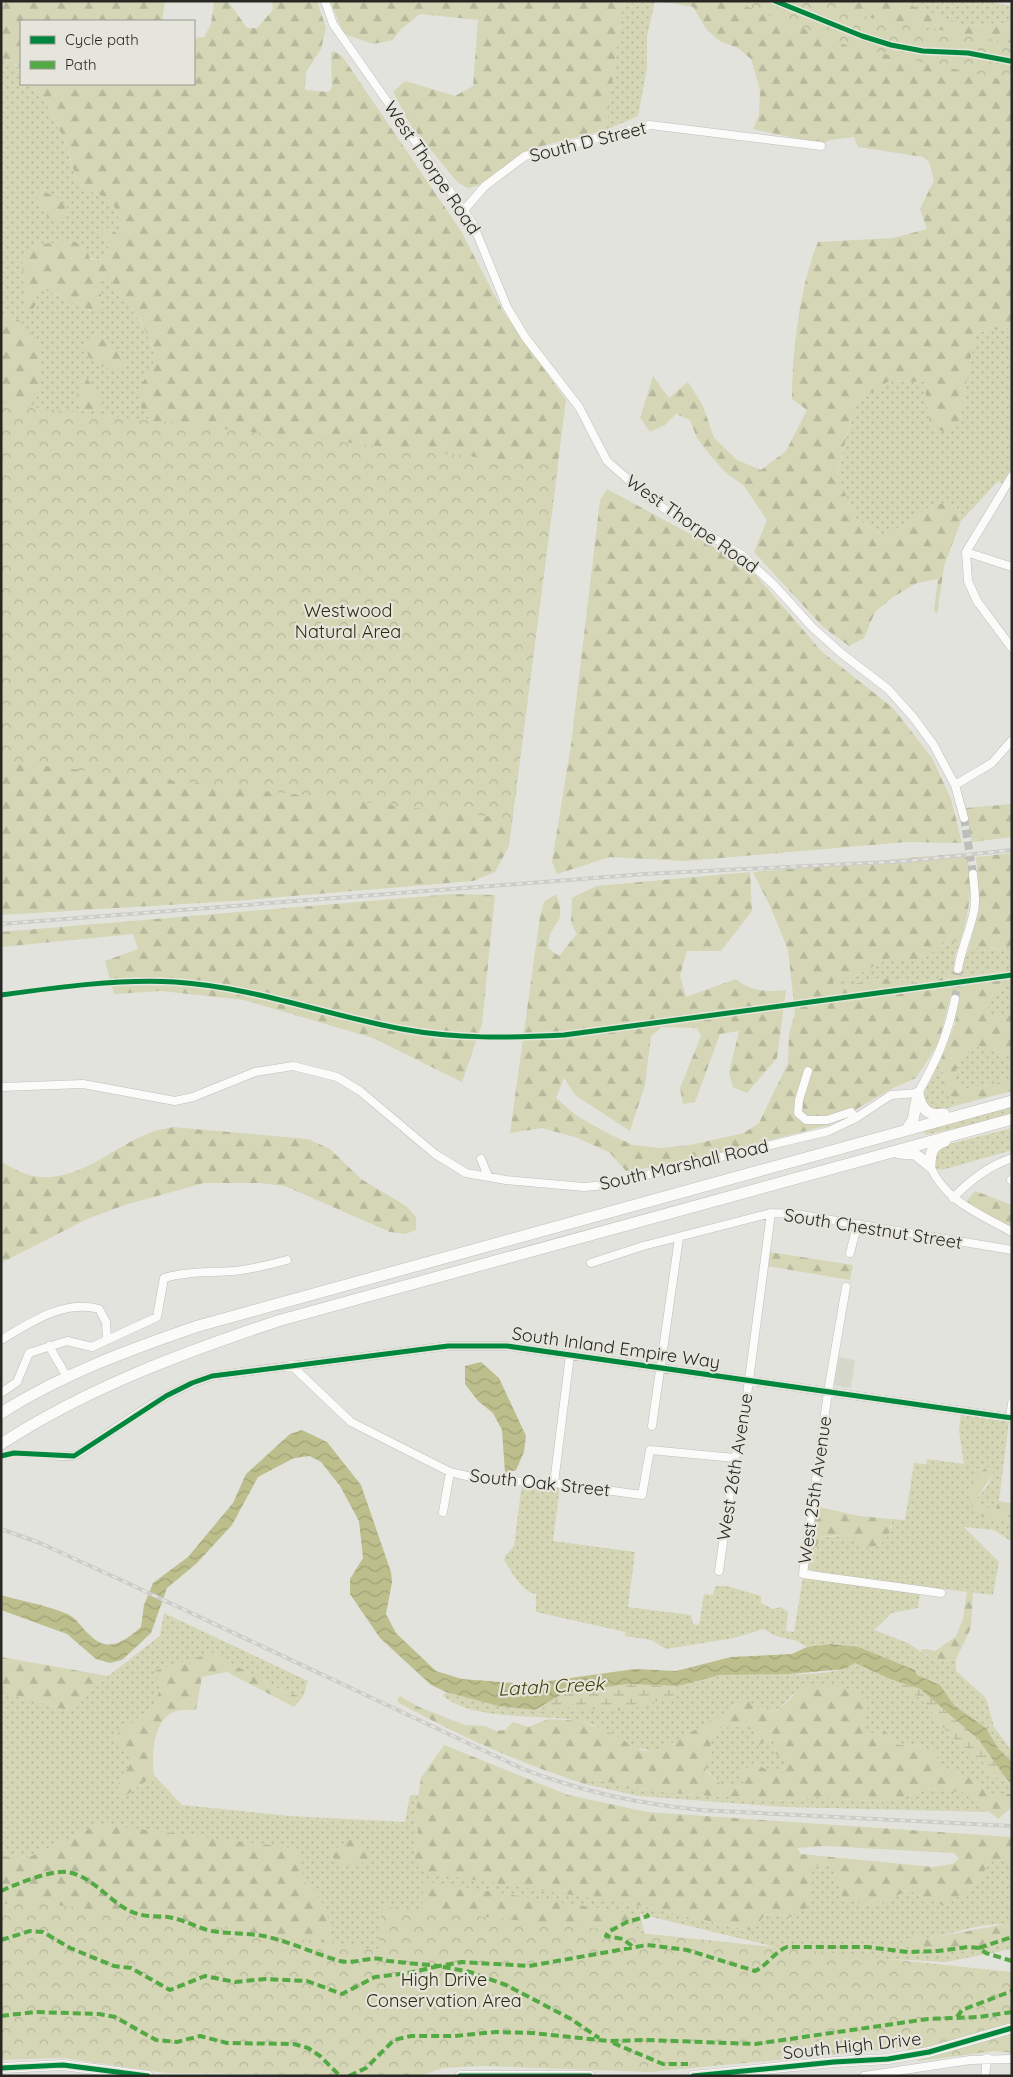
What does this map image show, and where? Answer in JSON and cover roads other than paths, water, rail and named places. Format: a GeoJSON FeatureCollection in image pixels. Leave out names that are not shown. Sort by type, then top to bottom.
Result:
{"type":"FeatureCollection","features":[{"type":"Feature","properties":{"kind":"highway"},"geometry":{"type":"LineString","coordinates":[[918,1092],[923,1108],[932,1115],[1012,1096]]}},
{"type":"Feature","properties":{"kind":"highway"},"geometry":{"type":"LineString","coordinates":[[907,1129],[913,1120],[918,1092]]}},
{"type":"Feature","properties":{"kind":"highway"},"geometry":{"type":"LineString","coordinates":[[1,1413],[67,1378],[136,1347],[198,1326],[1012,1101]]}},
{"type":"Feature","properties":{"kind":"highway"},"geometry":{"type":"LineString","coordinates":[[558,1228],[531,1239],[474,1255],[470,1263],[471,1268],[473,1272],[480,1273],[571,1242],[878,1155],[1012,1121]]}},
{"type":"Feature","properties":{"kind":"highway"},"geometry":{"type":"LineString","coordinates":[[930,1166],[931,1152],[940,1143],[1012,1121]]}},
{"type":"Feature","properties":{"kind":"highway"},"geometry":{"type":"LineString","coordinates":[[878,1155],[915,1154],[930,1166]]}},
{"type":"Feature","properties":{"kind":"highway"},"geometry":{"type":"LineString","coordinates":[[1,1444],[23,1430],[118,1381],[200,1347],[281,1320],[471,1268]]}},
{"type":"Feature","properties":{"kind":"main road","name":"South High Drive"},"geometry":{"type":"LineString","coordinates":[[692,2076],[888,2060],[929,2052],[1012,2028]]}},
{"type":"Feature","properties":{"kind":"main road"},"geometry":{"type":"LineString","coordinates":[[1,2068],[63,2066],[142,2076]]}},
{"type":"Feature","properties":{"kind":"main road"},"geometry":{"type":"LineString","coordinates":[[460,2076],[590,2076]]}},
{"type":"Feature","properties":{"kind":"street","name":"West Thorpe Road"},"geometry":{"type":"LineString","coordinates":[[325,1],[333,24],[473,224],[507,307],[525,337],[579,407],[602,452],[612,467],[655,503],[742,555],[776,586],[810,625],[841,653],[888,689],[934,744],[955,785],[964,818]]}},
{"type":"Feature","properties":{"kind":"street","name":"South D Street"},"geometry":{"type":"LineString","coordinates":[[464,210],[485,186],[525,156],[650,125],[821,146]]}},
{"type":"Feature","properties":{"kind":"street"},"geometry":{"type":"LineString","coordinates":[[1012,476],[966,552],[968,581],[977,601],[1012,648]]}},
{"type":"Feature","properties":{"kind":"street"},"geometry":{"type":"LineString","coordinates":[[966,552],[1012,567]]}},
{"type":"Feature","properties":{"kind":"street"},"geometry":{"type":"LineString","coordinates":[[955,785],[992,763],[1012,740]]}},
{"type":"Feature","properties":{"kind":"street"},"geometry":{"type":"LineString","coordinates":[[958,969],[960,954],[974,914],[973,874]]}},
{"type":"Feature","properties":{"kind":"street"},"geometry":{"type":"LineString","coordinates":[[918,1092],[940,1054],[947,1036],[955,999]]}},
{"type":"Feature","properties":{"kind":"street","name":"South Marshall Road"},"geometry":{"type":"LineString","coordinates":[[1,1087],[83,1084],[174,1100],[193,1097],[255,1072],[293,1066],[337,1077],[360,1091],[441,1158],[466,1173],[584,1187],[605,1185],[829,1131],[856,1118],[891,1095],[918,1092]]}},
{"type":"Feature","properties":{"kind":"street"},"geometry":{"type":"LineString","coordinates":[[808,1070],[799,1100],[798,1113],[806,1120],[827,1120],[851,1112],[856,1118]]}},
{"type":"Feature","properties":{"kind":"street"},"geometry":{"type":"LineString","coordinates":[[953,1198],[972,1178],[1000,1162],[1012,1158]]}},
{"type":"Feature","properties":{"kind":"street"},"geometry":{"type":"LineString","coordinates":[[481,1159],[488,1176]]}},
{"type":"Feature","properties":{"kind":"street"},"geometry":{"type":"LineString","coordinates":[[930,1166],[941,1186],[953,1198],[1012,1232]]}},
{"type":"Feature","properties":{"kind":"street","name":"South Chestnut Street"},"geometry":{"type":"LineString","coordinates":[[591,1263],[771,1213],[795,1214],[857,1226],[1012,1250]]}},
{"type":"Feature","properties":{"kind":"street","name":"West 26th Avenue"},"geometry":{"type":"LineString","coordinates":[[719,1571],[735,1458],[742,1433],[771,1213]]}},
{"type":"Feature","properties":{"kind":"street"},"geometry":{"type":"LineString","coordinates":[[850,1254],[857,1226]]}},
{"type":"Feature","properties":{"kind":"street"},"geometry":{"type":"LineString","coordinates":[[652,1426],[679,1238]]}},
{"type":"Feature","properties":{"kind":"street"},"geometry":{"type":"LineString","coordinates":[[1,1392],[17,1382],[29,1353],[67,1341],[92,1347],[156,1317],[164,1278],[181,1272],[232,1271],[264,1267],[287,1260]]}},
{"type":"Feature","properties":{"kind":"street","name":"West 25th Avenue"},"geometry":{"type":"LineString","coordinates":[[846,1287],[828,1392],[803,1574],[941,1593]]}},
{"type":"Feature","properties":{"kind":"street"},"geometry":{"type":"LineString","coordinates":[[1,1340],[49,1313],[89,1306],[99,1309],[106,1322],[107,1340]]}},
{"type":"Feature","properties":{"kind":"street"},"geometry":{"type":"LineString","coordinates":[[49,1346],[67,1378]]}},
{"type":"Feature","properties":{"kind":"street","name":"South Inland Empire Way"},"geometry":{"type":"LineString","coordinates":[[58,1456],[78,1454],[166,1396],[192,1383],[212,1376],[448,1346],[507,1346],[1011,1418]]}},
{"type":"Feature","properties":{"kind":"street"},"geometry":{"type":"LineString","coordinates":[[554,1484],[570,1355]]}},
{"type":"Feature","properties":{"kind":"street","name":"South Oak Street"},"geometry":{"type":"LineString","coordinates":[[291,1365],[351,1422],[450,1472],[484,1480],[554,1484],[642,1495],[650,1450],[735,1458]]}},
{"type":"Feature","properties":{"kind":"street"},"geometry":{"type":"LineString","coordinates":[[1011,1418],[1012,1403]]}},
{"type":"Feature","properties":{"kind":"street"},"geometry":{"type":"LineString","coordinates":[[443,1512],[450,1472]]}},
{"type":"Feature","properties":{"kind":"street"},"geometry":{"type":"LineString","coordinates":[[864,2076],[886,2075],[895,2070],[987,2058],[1012,2058]]}},
{"type":"Feature","properties":{"kind":"street"},"geometry":{"type":"LineString","coordinates":[[985,2076],[987,2058]]}},
{"type":"Feature","properties":{"kind":"street"},"geometry":{"type":"LineString","coordinates":[[886,2075],[888,2060]]}},
{"type":"Feature","properties":{"kind":"water"},"geometry":{"type":"Polygon","coordinates":[[[481,1362],[499,1378],[526,1436],[524,1452],[516,1470],[505,1473],[502,1430],[493,1413],[478,1401],[465,1384],[465,1366],[481,1362]]]}},
{"type":"Feature","properties":{"kind":"water","name":"Latah Creek"},"geometry":{"type":"Polygon","coordinates":[[[302,1430],[327,1442],[361,1485],[391,1572],[392,1582],[386,1614],[396,1633],[436,1671],[462,1679],[527,1684],[635,1669],[676,1671],[731,1657],[792,1654],[807,1647],[831,1644],[859,1647],[915,1670],[917,1675],[940,1685],[954,1705],[986,1728],[998,1748],[1012,1762],[1012,1783],[1008,1781],[979,1740],[920,1689],[890,1679],[855,1663],[844,1669],[790,1674],[719,1675],[678,1686],[628,1684],[564,1693],[535,1710],[498,1706],[446,1692],[431,1685],[380,1638],[350,1594],[350,1579],[363,1558],[359,1521],[340,1486],[321,1462],[310,1456],[294,1458],[258,1477],[232,1525],[197,1563],[167,1588],[151,1633],[122,1660],[110,1663],[96,1659],[67,1634],[1,1610],[1,1595],[65,1613],[76,1620],[91,1636],[104,1644],[117,1643],[123,1640],[141,1627],[144,1605],[153,1583],[188,1557],[233,1503],[246,1474],[290,1434],[302,1430]]]}},
{"type":"Feature","properties":{"kind":"tunnel"},"geometry":{"type":"LineString","coordinates":[[964,818],[973,874]]}},
{"type":"Feature","properties":{"kind":"tunnel"},"geometry":{"type":"LineString","coordinates":[[955,999],[958,969]]}},
{"type":"Feature","properties":{"kind":"railway"},"geometry":{"type":"LineString","coordinates":[[1,924],[645,874],[908,861],[1012,850]]}},
{"type":"Feature","properties":{"kind":"railway"},"geometry":{"type":"LineString","coordinates":[[1,1529],[40,1543],[121,1580],[523,1769],[567,1784],[610,1796],[700,1810],[1012,1826]]}},
{"type":"Feature","properties":{"kind":"park label","name":"Westwood Natural Area"},"geometry":{"type":"Point","coordinates":[348,621]}},
{"type":"Feature","properties":{"kind":"park label","name":"High Drive Conservation Area"},"geometry":{"type":"Point","coordinates":[444,1990]}}]}
